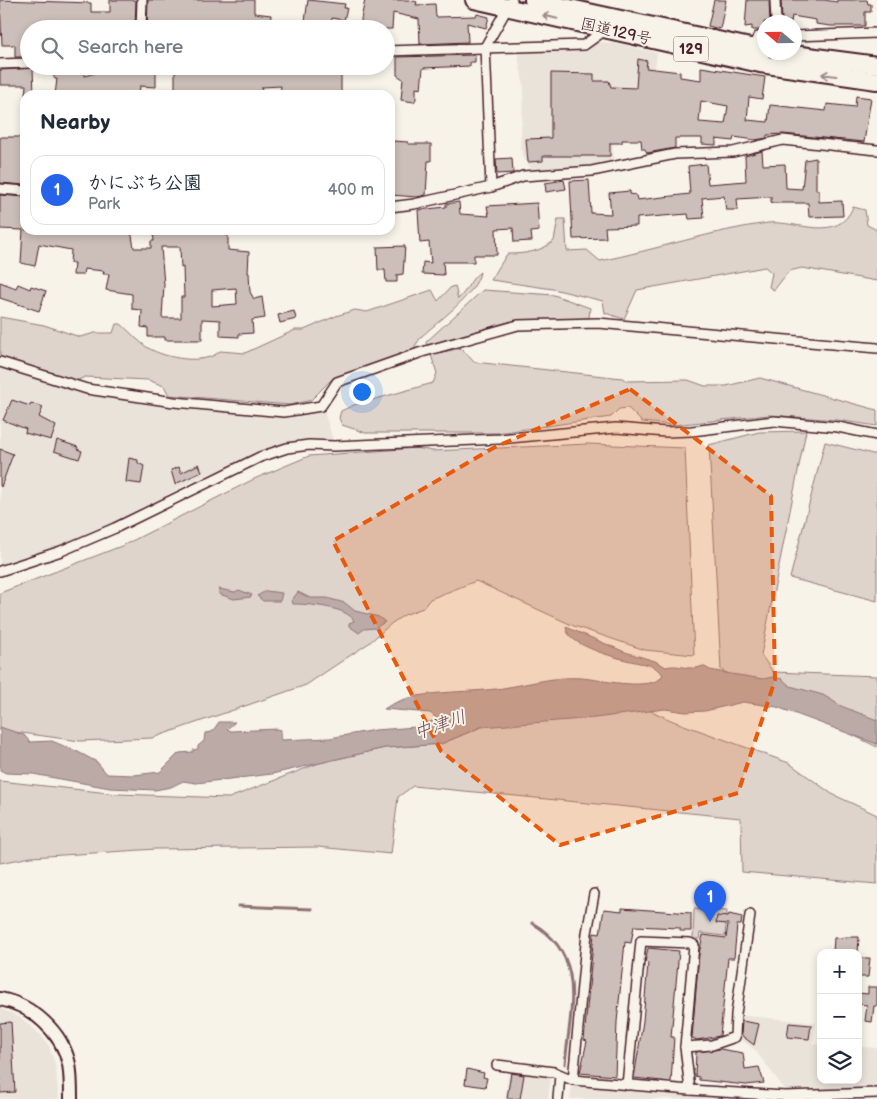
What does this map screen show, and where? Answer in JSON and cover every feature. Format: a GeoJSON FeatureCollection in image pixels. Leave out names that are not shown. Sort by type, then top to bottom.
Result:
{"type":"FeatureCollection","features":[{"type":"Feature","properties":{"kind":"highway","name":"国道129号"},"geometry":{"type":"LineString","coordinates":[[474,0],[510,4],[605,30],[760,64],[877,81]]}},
{"type":"Feature","properties":{"kind":"highway","name":"国道129号"},"geometry":{"type":"LineString","coordinates":[[533,0],[757,49]]}},
{"type":"Feature","properties":{"kind":"highway"},"geometry":{"type":"LineString","coordinates":[[802,55],[877,65]]}},
{"type":"Feature","properties":{"kind":"street"},"geometry":{"type":"LineString","coordinates":[[141,20],[142,0]]}},
{"type":"Feature","properties":{"kind":"street"},"geometry":{"type":"LineString","coordinates":[[775,0],[776,15]]}},
{"type":"Feature","properties":{"kind":"street"},"geometry":{"type":"LineString","coordinates":[[491,187],[485,47],[510,4]]}},
{"type":"Feature","properties":{"kind":"street"},"geometry":{"type":"LineString","coordinates":[[395,51],[584,45],[605,30]]}},
{"type":"Feature","properties":{"kind":"street"},"geometry":{"type":"LineString","coordinates":[[802,36],[877,32]]}},
{"type":"Feature","properties":{"kind":"street"},"geometry":{"type":"LineString","coordinates":[[0,64],[20,63]]}},
{"type":"Feature","properties":{"kind":"street"},"geometry":{"type":"LineString","coordinates":[[395,206],[414,204],[491,187],[523,176],[592,171],[675,154],[734,152],[784,140],[877,150]]}},
{"type":"Feature","properties":{"kind":"street"},"geometry":{"type":"LineString","coordinates":[[0,189],[20,191]]}},
{"type":"Feature","properties":{"kind":"street"},"geometry":{"type":"LineString","coordinates":[[0,362],[87,389],[174,402],[284,412],[320,406],[337,382],[422,352],[518,325],[598,323],[877,348]]}},
{"type":"Feature","properties":{"kind":"street"},"geometry":{"type":"LineString","coordinates":[[0,571],[61,551],[106,532],[260,456],[287,448],[309,445],[342,446],[500,439],[616,428],[666,432],[692,431],[774,420],[838,427],[877,435]]}},
{"type":"Feature","properties":{"kind":"street"},"geometry":{"type":"LineString","coordinates":[[573,1080],[587,933],[594,894]]}},
{"type":"Feature","properties":{"kind":"street"},"geometry":{"type":"LineString","coordinates":[[685,1047],[712,1044],[735,1037],[743,934],[750,914]]}},
{"type":"Feature","properties":{"kind":"street"},"geometry":{"type":"LineString","coordinates":[[627,1085],[642,941],[694,945],[685,1047],[690,1090]]}},
{"type":"Feature","properties":{"kind":"street"},"geometry":{"type":"LineString","coordinates":[[0,999],[18,1004],[33,1013],[55,1035],[69,1063],[71,1099]]}},
{"type":"Feature","properties":{"kind":"street"},"geometry":{"type":"LineString","coordinates":[[497,1065],[560,1075],[573,1080],[690,1090],[785,1096],[877,1093]]}},
{"type":"Feature","properties":{"kind":"street"},"geometry":{"type":"LineString","coordinates":[[558,1099],[560,1075]]}},
{"type":"Feature","properties":{"kind":"highlighted area"},"geometry":{"type":"Polygon","coordinates":[[[630,389],[771,496],[775,680],[738,793],[560,845],[441,751],[333,541],[495,447],[630,389]]]}},
{"type":"Feature","properties":{"kind":"shaded area"},"geometry":{"type":"Polygon","coordinates":[[[599,42],[621,44],[657,53],[652,91],[613,93],[613,164],[534,173],[525,160],[520,148],[524,88],[517,50],[586,47],[599,42]]]}},
{"type":"Feature","properties":{"kind":"shaded area"},"geometry":{"type":"Polygon","coordinates":[[[853,207],[865,210],[867,225],[877,230],[877,281],[802,268],[789,271],[774,290],[769,287],[772,273],[765,267],[637,290],[624,319],[605,313],[603,301],[553,289],[491,280],[507,254],[532,252],[554,241],[558,219],[565,219],[567,251],[587,250],[600,261],[727,230],[768,223],[827,228],[837,225],[846,218],[853,207]]]}},
{"type":"Feature","properties":{"kind":"shaded area"},"geometry":{"type":"Polygon","coordinates":[[[480,272],[472,289],[446,316],[421,337],[415,349],[333,378],[311,400],[290,405],[169,395],[164,386],[148,380],[85,377],[76,381],[0,359],[0,317],[44,325],[80,337],[95,333],[113,333],[116,324],[121,324],[145,346],[155,352],[185,359],[195,359],[213,356],[220,351],[245,353],[295,330],[304,330],[336,316],[355,310],[367,312],[432,290],[438,301],[451,287],[455,286],[458,299],[480,272]]]}},
{"type":"Feature","properties":{"kind":"shaded area"},"geometry":{"type":"Polygon","coordinates":[[[483,290],[554,295],[590,308],[589,318],[515,322],[427,346],[426,342],[483,290]]]}},
{"type":"Feature","properties":{"kind":"shaded area"},"geometry":{"type":"Polygon","coordinates":[[[461,348],[474,362],[622,378],[628,381],[688,380],[705,386],[726,386],[760,378],[877,410],[877,426],[837,420],[769,415],[673,425],[642,422],[628,408],[619,409],[611,417],[497,433],[366,433],[342,425],[339,418],[341,411],[354,405],[433,383],[437,373],[431,355],[461,348]]]}},
{"type":"Feature","properties":{"kind":"shaded area"},"geometry":{"type":"Polygon","coordinates":[[[0,366],[82,393],[275,417],[324,411],[334,443],[298,440],[254,454],[189,483],[128,517],[73,542],[0,565],[0,366]]]}},
{"type":"Feature","properties":{"kind":"shaded area"},"geometry":{"type":"Polygon","coordinates":[[[806,431],[761,655],[773,672],[877,676],[877,747],[721,670],[709,445],[759,432],[806,431]]]}},
{"type":"Feature","properties":{"kind":"shaded area"},"geometry":{"type":"Polygon","coordinates":[[[825,442],[877,455],[877,601],[790,578],[825,442]]]}},
{"type":"Feature","properties":{"kind":"shaded area"},"geometry":{"type":"Polygon","coordinates":[[[588,444],[685,448],[694,655],[645,650],[574,626],[476,581],[430,599],[423,608],[404,615],[369,643],[306,685],[152,738],[80,741],[0,730],[0,593],[124,545],[254,479],[309,456],[416,448],[433,451],[588,444]]]}},
{"type":"Feature","properties":{"kind":"shaded area"},"geometry":{"type":"Polygon","coordinates":[[[603,689],[673,721],[789,763],[832,794],[877,815],[877,884],[742,872],[741,818],[413,786],[398,797],[391,854],[318,847],[156,849],[31,857],[0,863],[0,781],[118,794],[229,798],[319,763],[385,748],[441,744],[481,727],[603,689]]]}},
{"type":"Feature","properties":{"kind":"shaded area"},"geometry":{"type":"Polygon","coordinates":[[[694,909],[727,911],[725,936],[700,933],[699,939],[693,939],[694,909]]]}},
{"type":"Feature","properties":{"kind":"shaded area"},"geometry":{"type":"Polygon","coordinates":[[[0,1008],[21,1018],[41,1035],[49,1046],[55,1064],[59,1099],[0,1099],[0,1008]]]}},
{"type":"Feature","properties":{"kind":"shaded area"},"geometry":{"type":"Polygon","coordinates":[[[739,1015],[816,1023],[813,1044],[817,1044],[817,1084],[862,1084],[862,1047],[877,1048],[877,1090],[786,1091],[755,1050],[739,1038],[739,1015]]]}},
{"type":"Feature","properties":{"kind":"shaded area"},"geometry":{"type":"Polygon","coordinates":[[[509,1072],[551,1077],[548,1099],[505,1099],[509,1072]]]}},
{"type":"Feature","properties":{"kind":"shaded area"},"geometry":{"type":"Polygon","coordinates":[[[572,1086],[755,1099],[570,1099],[572,1086]]]}},
{"type":"Feature","properties":{"kind":"water"},"geometry":{"type":"Polygon","coordinates":[[[219,589],[235,592],[239,590],[252,595],[251,597],[234,599],[219,594],[219,589]]]}},
{"type":"Feature","properties":{"kind":"water"},"geometry":{"type":"Polygon","coordinates":[[[266,591],[282,593],[280,601],[263,601],[257,596],[266,591]]]}},
{"type":"Feature","properties":{"kind":"water"},"geometry":{"type":"Polygon","coordinates":[[[298,592],[310,598],[327,598],[345,603],[355,611],[379,617],[385,622],[375,628],[364,629],[359,633],[349,626],[349,623],[354,621],[344,612],[327,607],[293,604],[291,601],[298,592]]]}},
{"type":"Feature","properties":{"kind":"water","name":"中津川"},"geometry":{"type":"Polygon","coordinates":[[[566,627],[666,667],[698,668],[703,666],[710,670],[731,674],[763,679],[773,677],[782,679],[790,686],[823,695],[841,706],[877,720],[877,744],[777,707],[743,702],[705,711],[686,712],[665,709],[595,718],[481,727],[441,744],[385,748],[272,774],[196,783],[183,781],[171,787],[155,790],[110,788],[33,774],[6,773],[0,770],[0,727],[24,735],[30,742],[52,741],[78,752],[97,762],[107,774],[134,775],[160,772],[179,753],[193,752],[193,750],[198,749],[198,746],[204,741],[205,733],[212,732],[219,722],[235,722],[227,729],[231,731],[278,729],[281,730],[281,740],[330,738],[375,730],[416,727],[438,719],[430,713],[384,709],[396,702],[425,695],[489,690],[562,678],[643,684],[660,679],[663,674],[652,666],[601,653],[588,647],[569,635],[566,627]]]}},
{"type":"Feature","properties":{"kind":"building"},"geometry":{"type":"Polygon","coordinates":[[[0,0],[91,3],[91,12],[110,12],[110,0],[136,0],[135,20],[20,20],[20,57],[15,57],[15,45],[2,45],[0,0]]]}},
{"type":"Feature","properties":{"kind":"building"},"geometry":{"type":"Polygon","coordinates":[[[148,0],[254,0],[254,13],[271,15],[271,20],[147,20],[148,0]]]}},
{"type":"Feature","properties":{"kind":"building"},"geometry":{"type":"Polygon","coordinates":[[[308,0],[345,4],[344,8],[347,8],[344,20],[332,18],[332,20],[305,20],[308,0]]]}},
{"type":"Feature","properties":{"kind":"building"},"geometry":{"type":"Polygon","coordinates":[[[365,0],[409,0],[417,2],[416,5],[435,4],[436,17],[476,16],[477,14],[489,17],[486,28],[467,23],[468,42],[420,44],[419,19],[393,13],[393,20],[361,19],[365,0]]]}},
{"type":"Feature","properties":{"kind":"building"},"geometry":{"type":"Polygon","coordinates":[[[714,0],[726,0],[720,29],[708,26],[714,0]]]}},
{"type":"Feature","properties":{"kind":"building"},"geometry":{"type":"Polygon","coordinates":[[[747,0],[769,0],[770,15],[757,15],[757,30],[752,30],[752,26],[745,27],[747,0]]]}},
{"type":"Feature","properties":{"kind":"building"},"geometry":{"type":"Polygon","coordinates":[[[781,0],[824,0],[837,2],[837,0],[867,0],[868,4],[871,4],[871,12],[865,12],[865,26],[831,26],[816,24],[816,20],[802,18],[802,15],[782,15],[781,0]]]}},
{"type":"Feature","properties":{"kind":"building"},"geometry":{"type":"Polygon","coordinates":[[[475,55],[475,62],[470,62],[470,66],[423,68],[421,89],[416,88],[416,99],[414,102],[401,100],[403,79],[397,75],[397,57],[475,55]]]}},
{"type":"Feature","properties":{"kind":"building"},"geometry":{"type":"Polygon","coordinates":[[[638,59],[647,61],[646,68],[680,72],[680,77],[701,80],[701,67],[765,77],[762,99],[749,97],[747,120],[768,122],[770,105],[826,111],[827,104],[855,107],[856,96],[871,98],[864,142],[783,134],[767,135],[767,138],[755,140],[734,137],[733,141],[716,139],[716,145],[702,144],[702,138],[675,138],[675,148],[647,153],[645,149],[642,149],[641,140],[622,140],[622,143],[610,143],[610,156],[543,156],[543,161],[528,162],[526,139],[551,138],[551,73],[594,74],[594,81],[609,81],[611,87],[636,88],[638,59]],[[701,101],[699,122],[725,124],[728,106],[701,101]]]}},
{"type":"Feature","properties":{"kind":"building"},"geometry":{"type":"Polygon","coordinates":[[[20,69],[20,75],[33,75],[34,90],[26,90],[26,85],[0,85],[0,70],[20,69]]]}},
{"type":"Feature","properties":{"kind":"building"},"geometry":{"type":"Polygon","coordinates":[[[53,75],[156,75],[156,87],[140,86],[140,90],[56,90],[57,79],[53,75]]]}},
{"type":"Feature","properties":{"kind":"building"},"geometry":{"type":"Polygon","coordinates":[[[175,75],[341,75],[341,90],[281,90],[281,86],[262,87],[262,90],[175,90],[175,75]]]}},
{"type":"Feature","properties":{"kind":"building"},"geometry":{"type":"Polygon","coordinates":[[[20,137],[20,185],[0,183],[0,138],[20,137]]]}},
{"type":"Feature","properties":{"kind":"building"},"geometry":{"type":"Polygon","coordinates":[[[395,141],[408,142],[408,144],[431,144],[431,161],[428,161],[426,195],[417,197],[395,195],[395,141]]]}},
{"type":"Feature","properties":{"kind":"building"},"geometry":{"type":"Polygon","coordinates":[[[762,151],[763,165],[785,164],[786,188],[802,189],[805,160],[816,158],[816,190],[819,190],[819,202],[842,201],[843,216],[809,217],[808,203],[771,203],[771,197],[737,199],[738,210],[726,210],[724,196],[702,198],[704,218],[689,219],[688,214],[637,218],[637,226],[605,227],[606,238],[573,239],[570,181],[589,180],[591,213],[611,214],[609,193],[630,191],[630,194],[636,195],[637,200],[690,194],[688,166],[706,164],[708,184],[746,181],[745,156],[762,151]]]}},
{"type":"Feature","properties":{"kind":"building"},"geometry":{"type":"Polygon","coordinates":[[[512,158],[513,173],[497,174],[496,159],[512,158]]]}},
{"type":"Feature","properties":{"kind":"building"},"geometry":{"type":"Polygon","coordinates":[[[564,180],[566,189],[546,192],[545,183],[564,180]]]}},
{"type":"Feature","properties":{"kind":"building"},"geometry":{"type":"Polygon","coordinates":[[[0,195],[20,197],[20,230],[0,229],[0,195]]]}},
{"type":"Feature","properties":{"kind":"building"},"geometry":{"type":"Polygon","coordinates":[[[459,202],[460,214],[489,216],[487,206],[537,203],[539,231],[531,232],[532,241],[514,242],[513,228],[496,229],[497,255],[474,255],[474,262],[443,262],[444,275],[422,274],[423,262],[431,263],[429,242],[420,243],[418,210],[446,207],[446,204],[459,202]]]}},
{"type":"Feature","properties":{"kind":"building"},"geometry":{"type":"Polygon","coordinates":[[[23,235],[132,235],[134,248],[151,248],[151,241],[154,241],[153,235],[228,235],[228,250],[249,252],[248,273],[250,292],[254,299],[262,297],[265,318],[252,320],[253,333],[239,334],[239,337],[220,336],[220,320],[202,319],[202,340],[165,340],[165,337],[148,337],[148,328],[141,327],[142,310],[132,309],[132,294],[106,290],[109,274],[103,274],[104,271],[84,269],[83,275],[73,275],[74,263],[70,263],[71,250],[39,244],[35,266],[21,263],[23,235]],[[161,247],[164,285],[162,318],[181,318],[181,297],[184,297],[180,247],[161,247]],[[236,288],[212,290],[212,306],[237,304],[236,288]]]}},
{"type":"Feature","properties":{"kind":"building"},"geometry":{"type":"Polygon","coordinates":[[[405,246],[403,274],[397,275],[397,282],[386,282],[385,270],[378,270],[377,247],[405,246]]]}},
{"type":"Feature","properties":{"kind":"building"},"geometry":{"type":"Polygon","coordinates":[[[0,282],[16,288],[18,284],[30,289],[31,286],[46,291],[39,311],[0,298],[0,282]]]}},
{"type":"Feature","properties":{"kind":"building"},"geometry":{"type":"Polygon","coordinates":[[[294,311],[296,319],[280,323],[278,315],[294,311]]]}},
{"type":"Feature","properties":{"kind":"building"},"geometry":{"type":"Polygon","coordinates":[[[12,400],[30,406],[31,403],[43,407],[39,417],[56,426],[51,440],[25,433],[26,429],[3,420],[12,400]]]}},
{"type":"Feature","properties":{"kind":"building"},"geometry":{"type":"Polygon","coordinates":[[[57,440],[78,447],[77,449],[82,451],[79,459],[54,451],[57,440]]]}},
{"type":"Feature","properties":{"kind":"building"},"geometry":{"type":"Polygon","coordinates":[[[0,449],[13,454],[1,487],[0,486],[0,449]]]}},
{"type":"Feature","properties":{"kind":"building"},"geometry":{"type":"Polygon","coordinates":[[[129,458],[138,460],[138,463],[144,466],[141,484],[126,482],[129,458]]]}},
{"type":"Feature","properties":{"kind":"building"},"geometry":{"type":"Polygon","coordinates":[[[199,464],[202,472],[175,484],[171,470],[179,467],[181,473],[199,464]]]}},
{"type":"Feature","properties":{"kind":"building"},"geometry":{"type":"Polygon","coordinates":[[[622,908],[691,913],[691,931],[680,931],[680,928],[634,926],[631,943],[625,942],[617,1022],[615,1076],[580,1073],[587,1041],[584,1040],[594,933],[600,934],[604,909],[622,911],[622,908]]]}},
{"type":"Feature","properties":{"kind":"building"},"geometry":{"type":"Polygon","coordinates":[[[729,914],[742,917],[741,925],[737,925],[734,958],[728,958],[720,1036],[697,1040],[692,1038],[699,954],[703,935],[726,938],[728,924],[716,923],[717,916],[728,917],[729,914]]]}},
{"type":"Feature","properties":{"kind":"building"},"geometry":{"type":"Polygon","coordinates":[[[859,937],[858,949],[833,949],[834,938],[859,937]]]}},
{"type":"Feature","properties":{"kind":"building"},"geometry":{"type":"Polygon","coordinates":[[[648,948],[679,951],[671,1037],[674,1037],[671,1082],[634,1078],[643,1021],[648,963],[645,962],[648,948]]]}},
{"type":"Feature","properties":{"kind":"building"},"geometry":{"type":"Polygon","coordinates":[[[862,958],[870,958],[868,977],[862,977],[862,958]]]}},
{"type":"Feature","properties":{"kind":"building"},"geometry":{"type":"Polygon","coordinates":[[[868,987],[877,987],[877,1006],[874,1006],[872,1022],[865,1021],[867,1005],[862,1004],[862,993],[868,994],[868,987]]]}},
{"type":"Feature","properties":{"kind":"building"},"geometry":{"type":"Polygon","coordinates":[[[742,1021],[759,1024],[754,1045],[741,1035],[742,1021]]]}},
{"type":"Feature","properties":{"kind":"building"},"geometry":{"type":"Polygon","coordinates":[[[11,1022],[15,1092],[0,1093],[0,1023],[11,1022]]]}},
{"type":"Feature","properties":{"kind":"building"},"geometry":{"type":"Polygon","coordinates":[[[789,1023],[811,1025],[809,1039],[787,1037],[789,1023]]]}},
{"type":"Feature","properties":{"kind":"building"},"geometry":{"type":"Polygon","coordinates":[[[720,1049],[743,1053],[745,1069],[759,1067],[764,1083],[746,1085],[699,1080],[699,1077],[695,1076],[696,1052],[720,1049]]]}},
{"type":"Feature","properties":{"kind":"building"},"geometry":{"type":"Polygon","coordinates":[[[467,1069],[484,1073],[483,1077],[487,1078],[485,1087],[465,1084],[467,1069]]]}},
{"type":"Feature","properties":{"kind":"building"},"geometry":{"type":"Polygon","coordinates":[[[511,1073],[524,1075],[520,1099],[507,1098],[511,1073]]]}},
{"type":"Feature","properties":{"kind":"waterway"},"geometry":{"type":"LineString","coordinates":[[238,906],[312,909]]}},
{"type":"Feature","properties":{"kind":"waterway"},"geometry":{"type":"LineString","coordinates":[[532,923],[550,936],[561,951],[568,968],[572,1005],[565,1064]]}},
{"type":"Feature","properties":{"kind":"place","name":"かにぶち公園"},"geometry":{"type":"Point","coordinates":[710,922]}}]}
